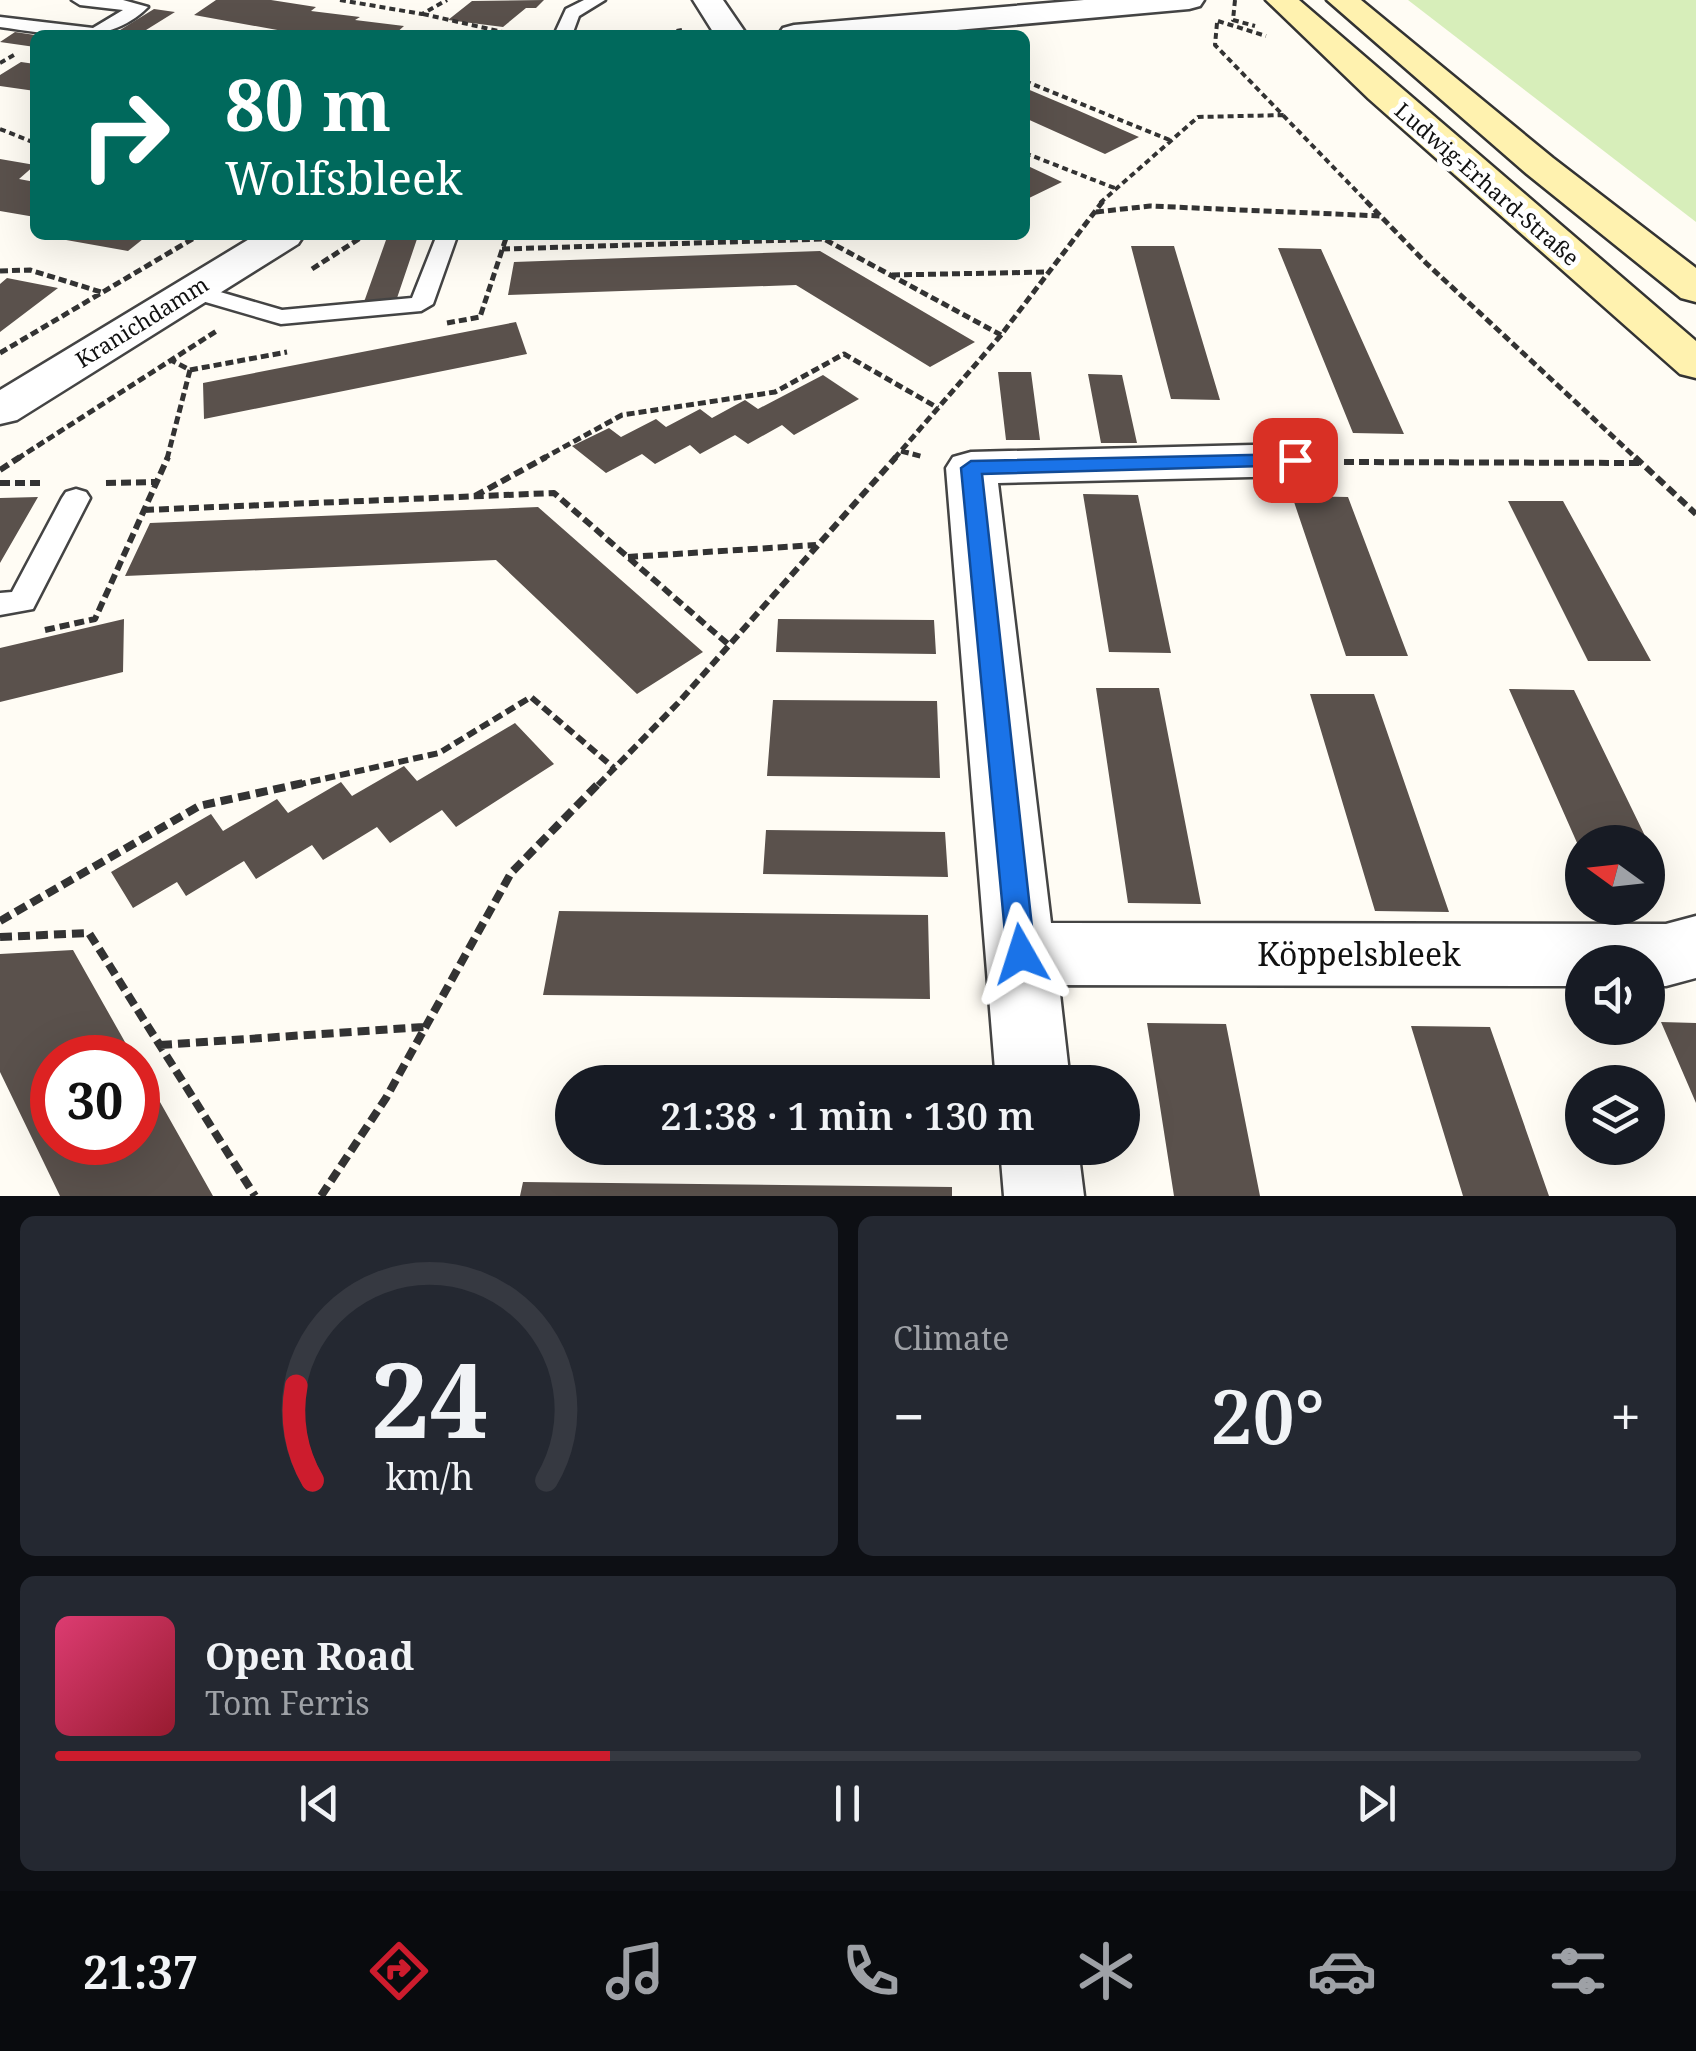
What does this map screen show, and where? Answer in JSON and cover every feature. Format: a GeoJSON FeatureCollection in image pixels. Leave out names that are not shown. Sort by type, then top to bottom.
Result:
{"type":"FeatureCollection","features":[{"type":"Feature","properties":{"kind":"main road","name":"Ludwig-Erhard-Straße"},"geometry":{"type":"LineString","coordinates":[[1342,0],[1540,166],[1696,289]]}},
{"type":"Feature","properties":{"kind":"main road","name":"Ludwig-Erhard-Straße"},"geometry":{"type":"LineString","coordinates":[[1280,18],[1382,92],[1696,364]]}},
{"type":"Feature","properties":{"kind":"street"},"geometry":{"type":"LineString","coordinates":[[708,0],[728,30]]}},
{"type":"Feature","properties":{"kind":"street"},"geometry":{"type":"LineString","coordinates":[[839,30],[1056,6],[1189,0]]}},
{"type":"Feature","properties":{"kind":"street","name":"Kranichdamm"},"geometry":{"type":"LineString","coordinates":[[0,410],[276,240]]}},
{"type":"Feature","properties":{"kind":"street"},"geometry":{"type":"LineString","coordinates":[[1031,1065],[971,468],[1295,460]]}},
{"type":"Feature","properties":{"kind":"street","name":"Köppelsbleek"},"geometry":{"type":"LineString","coordinates":[[1021,954],[1666,955],[1696,947]]}},
{"type":"Feature","properties":{"kind":"street"},"geometry":{"type":"LineString","coordinates":[[1041,1165],[1044,1196]]}},
{"type":"Feature","properties":{"kind":"lane"},"geometry":{"type":"LineString","coordinates":[[80,0],[140,8],[103,30]]}},
{"type":"Feature","properties":{"kind":"lane"},"geometry":{"type":"LineString","coordinates":[[565,30],[572,13],[597,0]]}},
{"type":"Feature","properties":{"kind":"lane"},"geometry":{"type":"LineString","coordinates":[[0,22],[64,30]]}},
{"type":"Feature","properties":{"kind":"lane"},"geometry":{"type":"LineString","coordinates":[[192,292],[281,317],[422,304],[445,240]]}},
{"type":"Feature","properties":{"kind":"lane"},"geometry":{"type":"LineString","coordinates":[[0,604],[22,601],[76,498]]}},
{"type":"Feature","properties":{"kind":"path"},"geometry":{"type":"LineString","coordinates":[[340,0],[494,30]]}},
{"type":"Feature","properties":{"kind":"path"},"geometry":{"type":"LineString","coordinates":[[422,14],[446,0]]}},
{"type":"Feature","properties":{"kind":"path"},"geometry":{"type":"LineString","coordinates":[[1218,12],[1215,45],[1426,263],[1696,514]]}},
{"type":"Feature","properties":{"kind":"path"},"geometry":{"type":"LineString","coordinates":[[1217,23],[1261,36],[1280,18]]}},
{"type":"Feature","properties":{"kind":"path"},"geometry":{"type":"LineString","coordinates":[[1030,83],[1172,141]]}},
{"type":"Feature","properties":{"kind":"path"},"geometry":{"type":"LineString","coordinates":[[322,1196],[386,1098],[511,872],[729,645],[1001,336],[1094,212],[1198,117],[1285,114]]}},
{"type":"Feature","properties":{"kind":"path"},"geometry":{"type":"LineString","coordinates":[[0,130],[30,141]]}},
{"type":"Feature","properties":{"kind":"path"},"geometry":{"type":"LineString","coordinates":[[1030,155],[1117,189]]}},
{"type":"Feature","properties":{"kind":"path"},"geometry":{"type":"LineString","coordinates":[[1094,212],[1150,206],[1381,216]]}},
{"type":"Feature","properties":{"kind":"path"},"geometry":{"type":"LineString","coordinates":[[0,353],[190,240]]}},
{"type":"Feature","properties":{"kind":"path"},"geometry":{"type":"LineString","coordinates":[[0,470],[357,240]]}},
{"type":"Feature","properties":{"kind":"path"},"geometry":{"type":"LineString","coordinates":[[502,249],[761,240]]}},
{"type":"Feature","properties":{"kind":"path"},"geometry":{"type":"LineString","coordinates":[[828,240],[1001,336]]}},
{"type":"Feature","properties":{"kind":"path"},"geometry":{"type":"LineString","coordinates":[[0,271],[30,270],[102,292]]}},
{"type":"Feature","properties":{"kind":"path"},"geometry":{"type":"LineString","coordinates":[[891,276],[1049,272]]}},
{"type":"Feature","properties":{"kind":"path"},"geometry":{"type":"LineString","coordinates":[[474,496],[622,414],[775,392],[844,354],[938,408]]}},
{"type":"Feature","properties":{"kind":"path"},"geometry":{"type":"LineString","coordinates":[[38,632],[95,618],[168,457],[190,370],[171,360]]}},
{"type":"Feature","properties":{"kind":"path"},"geometry":{"type":"LineString","coordinates":[[1295,460],[1643,464]]}},
{"type":"Feature","properties":{"kind":"path"},"geometry":{"type":"LineString","coordinates":[[144,510],[554,493],[729,645]]}},
{"type":"Feature","properties":{"kind":"path"},"geometry":{"type":"LineString","coordinates":[[627,557],[816,545]]}},
{"type":"Feature","properties":{"kind":"path"},"geometry":{"type":"LineString","coordinates":[[0,921],[199,806],[440,753],[530,697],[614,768]]}},
{"type":"Feature","properties":{"kind":"path"},"geometry":{"type":"LineString","coordinates":[[0,937],[89,933],[154,1035]]}},
{"type":"Feature","properties":{"kind":"path"},"geometry":{"type":"LineString","coordinates":[[255,1196],[160,1045],[425,1026]]}},
{"type":"Feature","properties":{"kind":"green space"},"geometry":{"type":"Polygon","coordinates":[[[1408,0],[1696,0],[1696,222],[1408,0]]]}},
{"type":"Feature","properties":{"kind":"building"},"geometry":{"type":"Polygon","coordinates":[[[216,0],[271,0],[316,7],[311,11],[360,17],[355,20],[404,26],[400,30],[277,30],[194,15],[216,0]]]}},
{"type":"Feature","properties":{"kind":"building"},"geometry":{"type":"Polygon","coordinates":[[[544,0],[536,8],[526,8],[503,27],[448,20],[472,1],[544,0]]]}},
{"type":"Feature","properties":{"kind":"building"},"geometry":{"type":"Polygon","coordinates":[[[154,9],[175,12],[146,30],[120,30],[154,9]]]}},
{"type":"Feature","properties":{"kind":"building"},"geometry":{"type":"Polygon","coordinates":[[[15,32],[30,34],[30,46],[0,42],[15,32]]]}},
{"type":"Feature","properties":{"kind":"building"},"geometry":{"type":"Polygon","coordinates":[[[21,62],[30,63],[30,90],[0,86],[0,75],[21,62]]]}},
{"type":"Feature","properties":{"kind":"building"},"geometry":{"type":"Polygon","coordinates":[[[1030,90],[1139,137],[1105,154],[1030,120],[1030,90]]]}},
{"type":"Feature","properties":{"kind":"building"},"geometry":{"type":"Polygon","coordinates":[[[0,159],[30,164],[30,169],[19,179],[30,181],[30,216],[0,211],[0,159]]]}},
{"type":"Feature","properties":{"kind":"building"},"geometry":{"type":"Polygon","coordinates":[[[1030,167],[1062,182],[1030,198],[1030,167]]]}},
{"type":"Feature","properties":{"kind":"building"},"geometry":{"type":"Polygon","coordinates":[[[66,240],[142,240],[128,251],[66,240]]]}},
{"type":"Feature","properties":{"kind":"building"},"geometry":{"type":"Polygon","coordinates":[[[386,240],[417,240],[396,301],[364,302],[386,240]]]}},
{"type":"Feature","properties":{"kind":"building"},"geometry":{"type":"Polygon","coordinates":[[[1131,246],[1174,246],[1220,400],[1171,399],[1131,246]]]}},
{"type":"Feature","properties":{"kind":"building"},"geometry":{"type":"Polygon","coordinates":[[[1278,248],[1321,249],[1404,434],[1353,433],[1278,248]]]}},
{"type":"Feature","properties":{"kind":"building"},"geometry":{"type":"Polygon","coordinates":[[[820,251],[975,342],[930,367],[796,285],[508,295],[514,262],[820,251]]]}},
{"type":"Feature","properties":{"kind":"building"},"geometry":{"type":"Polygon","coordinates":[[[7,278],[58,288],[0,332],[0,284],[7,278]]]}},
{"type":"Feature","properties":{"kind":"building"},"geometry":{"type":"Polygon","coordinates":[[[516,322],[527,354],[204,419],[203,383],[516,322]]]}},
{"type":"Feature","properties":{"kind":"building"},"geometry":{"type":"Polygon","coordinates":[[[998,372],[1031,372],[1040,440],[1006,440],[998,372]]]}},
{"type":"Feature","properties":{"kind":"building"},"geometry":{"type":"Polygon","coordinates":[[[1088,374],[1122,375],[1137,443],[1101,443],[1088,374]]]}},
{"type":"Feature","properties":{"kind":"building"},"geometry":{"type":"Polygon","coordinates":[[[823,375],[859,399],[794,435],[782,425],[748,444],[735,435],[700,454],[690,445],[655,464],[642,454],[606,473],[572,446],[609,428],[621,437],[656,419],[666,427],[700,409],[712,418],[745,400],[758,409],[823,375]]]}},
{"type":"Feature","properties":{"kind":"building"},"geometry":{"type":"Polygon","coordinates":[[[1083,494],[1138,495],[1171,653],[1109,652],[1083,494]]]}},
{"type":"Feature","properties":{"kind":"building"},"geometry":{"type":"Polygon","coordinates":[[[1292,496],[1348,497],[1408,656],[1346,656],[1292,496]]]}},
{"type":"Feature","properties":{"kind":"building"},"geometry":{"type":"Polygon","coordinates":[[[38,497],[0,563],[0,498],[38,497]]]}},
{"type":"Feature","properties":{"kind":"building"},"geometry":{"type":"Polygon","coordinates":[[[1508,501],[1563,501],[1651,661],[1588,661],[1508,501]]]}},
{"type":"Feature","properties":{"kind":"building"},"geometry":{"type":"Polygon","coordinates":[[[538,507],[703,652],[637,694],[496,560],[125,576],[150,523],[538,507]]]}},
{"type":"Feature","properties":{"kind":"building"},"geometry":{"type":"Polygon","coordinates":[[[124,619],[123,672],[0,702],[0,648],[124,619]]]}},
{"type":"Feature","properties":{"kind":"building"},"geometry":{"type":"Polygon","coordinates":[[[778,619],[934,620],[936,654],[776,652],[778,619]]]}},
{"type":"Feature","properties":{"kind":"building"},"geometry":{"type":"Polygon","coordinates":[[[1096,688],[1159,688],[1201,904],[1128,903],[1096,688]]]}},
{"type":"Feature","properties":{"kind":"building"},"geometry":{"type":"Polygon","coordinates":[[[1509,689],[1574,690],[1640,825],[1569,825],[1509,689]]]}},
{"type":"Feature","properties":{"kind":"building"},"geometry":{"type":"Polygon","coordinates":[[[1310,694],[1374,694],[1449,912],[1375,911],[1310,694]]]}},
{"type":"Feature","properties":{"kind":"building"},"geometry":{"type":"Polygon","coordinates":[[[773,700],[937,701],[940,778],[767,776],[773,700]]]}},
{"type":"Feature","properties":{"kind":"building"},"geometry":{"type":"Polygon","coordinates":[[[515,723],[554,764],[456,827],[442,810],[390,843],[377,827],[323,860],[312,845],[256,879],[244,861],[186,896],[177,882],[133,908],[111,872],[211,814],[223,831],[277,799],[288,813],[341,782],[352,796],[404,766],[417,781],[515,723]]]}},
{"type":"Feature","properties":{"kind":"building"},"geometry":{"type":"Polygon","coordinates":[[[766,830],[945,832],[948,877],[763,874],[766,830]]]}},
{"type":"Feature","properties":{"kind":"building"},"geometry":{"type":"Polygon","coordinates":[[[559,911],[928,915],[930,999],[543,995],[559,911]]]}},
{"type":"Feature","properties":{"kind":"building"},"geometry":{"type":"Polygon","coordinates":[[[73,950],[121,1035],[30,1035],[30,1134],[0,1072],[0,954],[73,950]]]}},
{"type":"Feature","properties":{"kind":"building"},"geometry":{"type":"Polygon","coordinates":[[[1665,1022],[1696,1023],[1696,1103],[1665,1031],[1665,1022]]]}},
{"type":"Feature","properties":{"kind":"building"},"geometry":{"type":"Polygon","coordinates":[[[1147,1023],[1226,1024],[1260,1196],[1174,1196],[1147,1023]]]}},
{"type":"Feature","properties":{"kind":"building"},"geometry":{"type":"Polygon","coordinates":[[[1411,1026],[1490,1027],[1549,1196],[1463,1196],[1411,1026]]]}},
{"type":"Feature","properties":{"kind":"building"},"geometry":{"type":"Polygon","coordinates":[[[160,1102],[213,1196],[60,1196],[45,1165],[160,1165],[160,1102]]]}},
{"type":"Feature","properties":{"kind":"building"},"geometry":{"type":"Polygon","coordinates":[[[523,1182],[952,1187],[952,1196],[520,1196],[523,1182]]]}},
{"type":"Feature","properties":{"kind":"route"},"geometry":{"type":"LineString","coordinates":[[1021,954],[971,468],[1295,460]]}}]}
